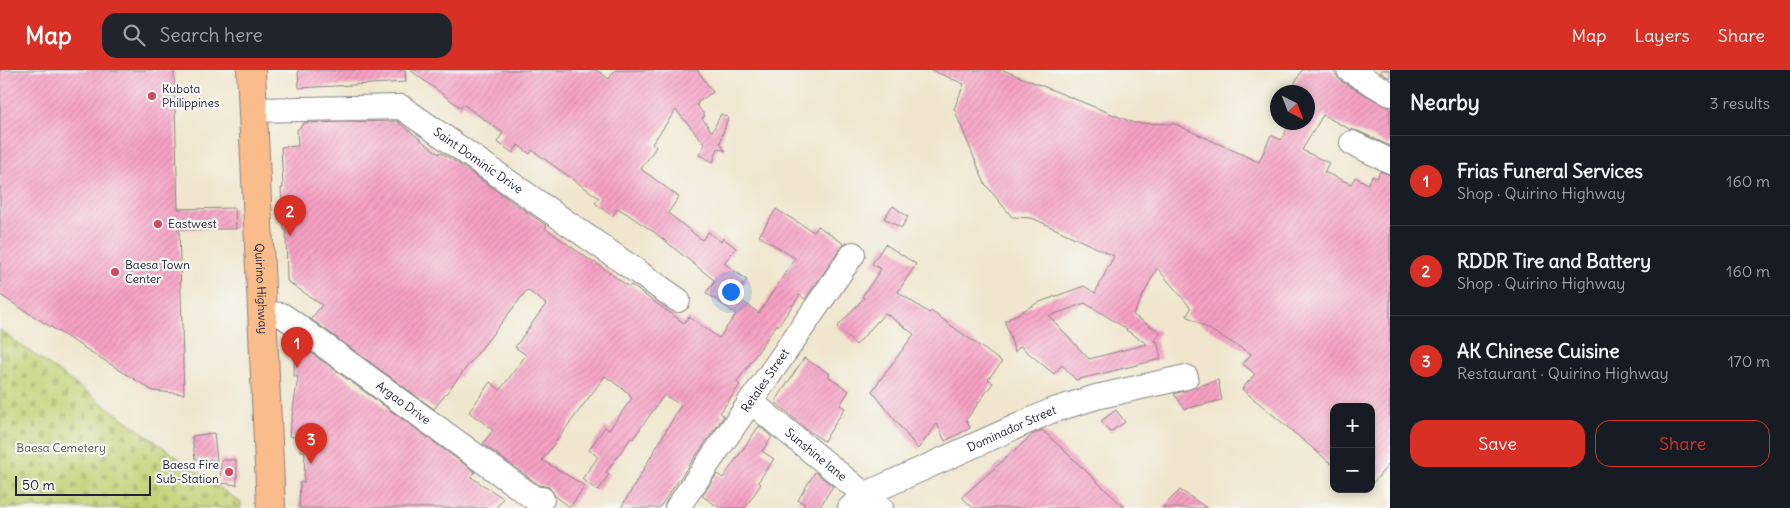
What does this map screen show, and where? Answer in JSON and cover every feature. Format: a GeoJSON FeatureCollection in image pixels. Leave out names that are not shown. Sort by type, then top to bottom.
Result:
{"type":"FeatureCollection","features":[{"type":"Feature","properties":{"kind":"main road","name":"Quirino Highway"},"geometry":{"type":"LineString","coordinates":[[251,70],[271,508]]}},
{"type":"Feature","properties":{"kind":"street"},"geometry":{"type":"LineString","coordinates":[[1349,70],[1390,94]]}},
{"type":"Feature","properties":{"kind":"street","name":"Saint Dominic Drive"},"geometry":{"type":"LineString","coordinates":[[253,110],[402,107],[678,300]]}},
{"type":"Feature","properties":{"kind":"street"},"geometry":{"type":"LineString","coordinates":[[1352,143],[1390,162]]}},
{"type":"Feature","properties":{"kind":"street","name":"Retales Street"},"geometry":{"type":"LineString","coordinates":[[677,508],[853,254]]}},
{"type":"Feature","properties":{"kind":"street","name":"Argao Drive"},"geometry":{"type":"LineString","coordinates":[[262,312],[282,315],[535,499],[542,500]]}},
{"type":"Feature","properties":{"kind":"street","name":"Dominador Street"},"geometry":{"type":"LineString","coordinates":[[866,503],[1050,410],[1096,397],[1186,377]]}},
{"type":"Feature","properties":{"kind":"street","name":"Sunshine lane"},"geometry":{"type":"LineString","coordinates":[[750,401],[866,503]]}},
{"type":"Feature","properties":{"kind":"green space","name":"Baesa Cemetery"},"geometry":{"type":"Polygon","coordinates":[[[0,330],[241,503],[241,508],[0,508],[0,330]]]}},
{"type":"Feature","properties":{"kind":"building","name":"Baesa Town Center"},"geometry":{"type":"Polygon","coordinates":[[[0,70],[174,70],[178,209],[235,208],[236,229],[179,229],[184,394],[153,391],[0,295],[0,70]]]}},
{"type":"Feature","properties":{"kind":"building"},"geometry":{"type":"Polygon","coordinates":[[[298,70],[405,70],[406,82],[299,88],[298,70]]]}},
{"type":"Feature","properties":{"kind":"building"},"geometry":{"type":"Polygon","coordinates":[[[410,70],[597,70],[609,79],[615,70],[697,70],[713,92],[698,102],[697,105],[705,116],[702,118],[712,132],[721,114],[728,117],[720,143],[726,151],[718,148],[713,162],[699,155],[705,144],[676,110],[652,144],[656,147],[641,169],[679,197],[668,213],[702,240],[708,232],[721,242],[723,238],[736,248],[724,263],[747,280],[735,296],[759,313],[795,258],[759,236],[776,209],[814,232],[818,226],[844,244],[805,299],[800,295],[778,326],[777,324],[737,382],[740,385],[720,413],[724,416],[659,508],[621,508],[681,405],[664,395],[633,439],[631,438],[606,472],[609,474],[598,491],[582,479],[598,457],[589,450],[605,427],[609,430],[632,398],[629,396],[630,394],[605,376],[542,460],[585,486],[570,507],[555,496],[549,487],[539,485],[483,444],[493,430],[469,412],[490,382],[500,390],[526,355],[515,347],[546,304],[527,290],[434,409],[311,319],[322,305],[287,281],[286,230],[284,230],[281,188],[283,188],[281,147],[298,146],[297,130],[304,123],[397,121],[439,154],[440,152],[454,161],[547,226],[545,228],[594,263],[629,287],[631,285],[684,323],[689,317],[719,338],[736,314],[706,293],[715,281],[654,232],[618,208],[612,216],[595,203],[599,198],[532,150],[530,154],[518,145],[513,153],[497,142],[503,133],[463,104],[461,108],[410,70]]]}},
{"type":"Feature","properties":{"kind":"building"},"geometry":{"type":"Polygon","coordinates":[[[931,70],[1003,70],[1134,123],[1175,124],[1259,162],[1271,135],[1281,140],[1287,130],[1314,130],[1302,150],[1329,163],[1324,172],[1351,184],[1355,177],[1368,184],[1372,176],[1377,178],[1380,171],[1390,175],[1390,463],[1375,480],[1375,403],[1330,403],[1330,463],[1242,389],[1255,374],[1243,364],[1251,354],[1187,316],[1191,308],[1157,268],[1133,315],[1160,332],[1154,342],[1157,341],[1161,359],[1076,380],[1062,365],[1054,374],[1020,346],[1015,352],[1005,321],[1037,303],[1084,286],[1095,293],[1114,256],[1032,218],[1012,217],[985,184],[954,109],[964,84],[931,70]],[[1085,303],[1049,316],[1089,359],[1147,344],[1085,303]]]}},
{"type":"Feature","properties":{"kind":"building"},"geometry":{"type":"Polygon","coordinates":[[[1302,70],[1332,70],[1342,82],[1390,108],[1390,146],[1358,131],[1349,129],[1323,115],[1315,128],[1315,85],[1294,85],[1302,70]]]}},
{"type":"Feature","properties":{"kind":"building"},"geometry":{"type":"Polygon","coordinates":[[[1381,70],[1390,70],[1390,78],[1380,72],[1381,70]]]}},
{"type":"Feature","properties":{"kind":"building"},"geometry":{"type":"Polygon","coordinates":[[[893,206],[908,217],[901,228],[884,218],[893,206]]]}},
{"type":"Feature","properties":{"kind":"building"},"geometry":{"type":"Polygon","coordinates":[[[885,244],[916,264],[898,292],[929,313],[931,311],[1002,362],[988,379],[993,383],[966,420],[970,428],[945,441],[937,424],[918,449],[872,391],[914,334],[885,313],[856,345],[837,327],[864,298],[862,297],[881,269],[872,264],[885,244]]]}},
{"type":"Feature","properties":{"kind":"building"},"geometry":{"type":"Polygon","coordinates":[[[295,341],[475,472],[471,477],[503,498],[496,508],[299,508],[300,482],[304,482],[305,451],[301,451],[301,438],[289,436],[298,377],[294,376],[295,341]]]}},
{"type":"Feature","properties":{"kind":"building"},"geometry":{"type":"Polygon","coordinates":[[[804,358],[830,374],[828,376],[849,391],[840,405],[845,408],[824,441],[806,429],[775,402],[804,358]]]}},
{"type":"Feature","properties":{"kind":"building"},"geometry":{"type":"Polygon","coordinates":[[[1218,380],[1222,400],[1185,409],[1174,394],[1218,380]]]}},
{"type":"Feature","properties":{"kind":"building"},"geometry":{"type":"Polygon","coordinates":[[[1116,410],[1125,422],[1110,432],[1101,421],[1116,410]]]}},
{"type":"Feature","properties":{"kind":"building"},"geometry":{"type":"Polygon","coordinates":[[[759,426],[772,437],[762,451],[774,459],[758,482],[761,484],[745,508],[720,508],[702,496],[717,474],[723,478],[759,426]]]}},
{"type":"Feature","properties":{"kind":"building"},"geometry":{"type":"Polygon","coordinates":[[[1042,430],[1125,508],[973,508],[962,497],[1032,435],[1042,430]]]}},
{"type":"Feature","properties":{"kind":"building"},"geometry":{"type":"Polygon","coordinates":[[[214,433],[217,460],[195,459],[192,436],[214,433]]]}},
{"type":"Feature","properties":{"kind":"building","name":"Baesa Fire Sub-Station"},"geometry":{"type":"Polygon","coordinates":[[[221,460],[236,460],[237,485],[220,483],[221,460]]]}},
{"type":"Feature","properties":{"kind":"building"},"geometry":{"type":"Polygon","coordinates":[[[815,472],[833,486],[819,508],[803,508],[805,504],[798,500],[815,472]]]}},
{"type":"Feature","properties":{"kind":"building"},"geometry":{"type":"Polygon","coordinates":[[[1180,490],[1207,508],[1162,508],[1180,490]]]}},
{"type":"Feature","properties":{"kind":"place","name":"Kubota Philippines"},"geometry":{"type":"Point","coordinates":[152,96]}},
{"type":"Feature","properties":{"kind":"place","name":"Eastwest"},"geometry":{"type":"Point","coordinates":[158,224]}},
{"type":"Feature","properties":{"kind":"place","name":"RDDR Tire and Battery"},"geometry":{"type":"Point","coordinates":[290,236]}},
{"type":"Feature","properties":{"kind":"place","name":"Baesa Town Center"},"geometry":{"type":"Point","coordinates":[115,272]}},
{"type":"Feature","properties":{"kind":"place","name":"Frias Funeral Services"},"geometry":{"type":"Point","coordinates":[297,368]}},
{"type":"Feature","properties":{"kind":"place","name":"AK Chinese Cuisine"},"geometry":{"type":"Point","coordinates":[311,464]}},
{"type":"Feature","properties":{"kind":"place","name":"Baesa Fire Sub-Station"},"geometry":{"type":"Point","coordinates":[229,472]}}]}
